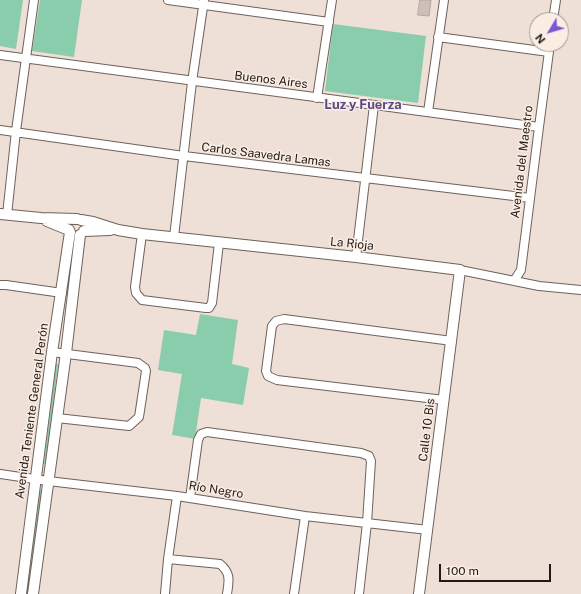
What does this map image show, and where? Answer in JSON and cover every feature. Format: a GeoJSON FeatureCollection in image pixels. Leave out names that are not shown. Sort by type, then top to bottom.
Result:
{"type":"FeatureCollection","features":[{"type":"Feature","properties":{"kind":"main road","name":"La Rioja"},"geometry":{"type":"LineString","coordinates":[[3,214],[41,218],[79,219],[118,230],[142,234],[356,257],[460,270]]}},
{"type":"Feature","properties":{"kind":"main road","name":"La Rioja"},"geometry":{"type":"LineString","coordinates":[[41,218],[76,232],[118,230]]}},
{"type":"Feature","properties":{"kind":"main road"},"geometry":{"type":"LineString","coordinates":[[79,219],[85,224],[76,232],[70,222],[79,219]]}},
{"type":"Feature","properties":{"kind":"main road","name":"Avenida Teniente General Perón"},"geometry":{"type":"LineString","coordinates":[[21,594],[52,352],[62,293],[76,232]]}},
{"type":"Feature","properties":{"kind":"main road","name":"Avenida Teniente General Perón"},"geometry":{"type":"LineString","coordinates":[[33,594],[66,354],[76,232]]}},
{"type":"Feature","properties":{"kind":"main road","name":"Calle 10 Bis"},"geometry":{"type":"LineString","coordinates":[[419,594],[460,270]]}},
{"type":"Feature","properties":{"kind":"street"},"geometry":{"type":"LineString","coordinates":[[3,214],[34,0]]}},
{"type":"Feature","properties":{"kind":"street"},"geometry":{"type":"LineString","coordinates":[[168,0],[204,2],[329,22]]}},
{"type":"Feature","properties":{"kind":"street"},"geometry":{"type":"LineString","coordinates":[[317,98],[332,0]]}},
{"type":"Feature","properties":{"kind":"street"},"geometry":{"type":"LineString","coordinates":[[428,112],[444,0]]}},
{"type":"Feature","properties":{"kind":"street"},"geometry":{"type":"LineString","coordinates":[[554,12],[556,0]]}},
{"type":"Feature","properties":{"kind":"street"},"geometry":{"type":"LineString","coordinates":[[174,237],[192,82],[204,2]]}},
{"type":"Feature","properties":{"kind":"street"},"geometry":{"type":"LineString","coordinates":[[438,37],[529,46]]}},
{"type":"Feature","properties":{"kind":"street","name":"Avenida del Maestro"},"geometry":{"type":"LineString","coordinates":[[514,281],[521,270],[538,127],[549,52]]}},
{"type":"Feature","properties":{"kind":"street","name":"Buenos Aires"},"geometry":{"type":"LineString","coordinates":[[0,55],[192,82],[538,127]]}},
{"type":"Feature","properties":{"kind":"street"},"geometry":{"type":"LineString","coordinates":[[356,257],[374,105]]}},
{"type":"Feature","properties":{"kind":"street","name":"Carlos Saavedra Lamas"},"geometry":{"type":"LineString","coordinates":[[0,130],[184,156],[530,198]]}},
{"type":"Feature","properties":{"kind":"street"},"geometry":{"type":"LineString","coordinates":[[142,234],[136,293],[142,300],[208,308],[212,303],[219,243]]}},
{"type":"Feature","properties":{"kind":"street","name":"La Rioja"},"geometry":{"type":"LineString","coordinates":[[460,270],[539,286],[581,290]]}},
{"type":"Feature","properties":{"kind":"street"},"geometry":{"type":"LineString","coordinates":[[0,285],[62,293]]}},
{"type":"Feature","properties":{"kind":"street"},"geometry":{"type":"LineString","coordinates":[[444,400],[278,380],[268,376],[266,371],[272,326],[276,321],[284,319],[452,341]]}},
{"type":"Feature","properties":{"kind":"street"},"geometry":{"type":"LineString","coordinates":[[52,352],[138,364],[146,368],[140,418],[129,426],[57,418]]}},
{"type":"Feature","properties":{"kind":"street"},"geometry":{"type":"LineString","coordinates":[[190,498],[198,440],[201,434],[207,432],[361,453],[369,456],[371,461],[367,523],[359,594]]}},
{"type":"Feature","properties":{"kind":"street","name":"Río Negro"},"geometry":{"type":"LineString","coordinates":[[0,474],[177,496],[305,516],[428,530]]}},
{"type":"Feature","properties":{"kind":"street"},"geometry":{"type":"LineString","coordinates":[[165,594],[168,559],[177,496]]}},
{"type":"Feature","properties":{"kind":"street"},"geometry":{"type":"LineString","coordinates":[[294,594],[305,516]]}},
{"type":"Feature","properties":{"kind":"street"},"geometry":{"type":"LineString","coordinates":[[168,559],[220,564],[226,569],[229,580],[227,594]]}},
{"type":"Feature","properties":{"kind":"green space"},"geometry":{"type":"Polygon","coordinates":[[[0,0],[23,0],[16,49],[0,46],[0,0]]]}},
{"type":"Feature","properties":{"kind":"green space"},"geometry":{"type":"Polygon","coordinates":[[[40,0],[82,0],[74,57],[32,51],[40,0]]]}},
{"type":"Feature","properties":{"kind":"green space"},"geometry":{"type":"Polygon","coordinates":[[[333,24],[426,36],[418,103],[325,91],[333,24]]]}},
{"type":"Feature","properties":{"kind":"green space"},"geometry":{"type":"Polygon","coordinates":[[[200,314],[238,320],[232,364],[249,368],[243,405],[201,398],[195,439],[172,435],[182,374],[158,370],[164,330],[196,335],[200,314]]]}},
{"type":"Feature","properties":{"kind":"green space"},"geometry":{"type":"Polygon","coordinates":[[[56,364],[58,364],[46,464],[44,464],[56,364]]]}},
{"type":"Feature","properties":{"kind":"green space"},"geometry":{"type":"Polygon","coordinates":[[[40,490],[42,490],[27,594],[40,490]]]}},
{"type":"Feature","properties":{"kind":"building"},"geometry":{"type":"Polygon","coordinates":[[[420,0],[431,0],[429,16],[418,15],[420,0]]]}},
{"type":"Feature","properties":{"kind":"district","name":"Luz y Fuerza"},"geometry":{"type":"Point","coordinates":[363,105]}}]}
